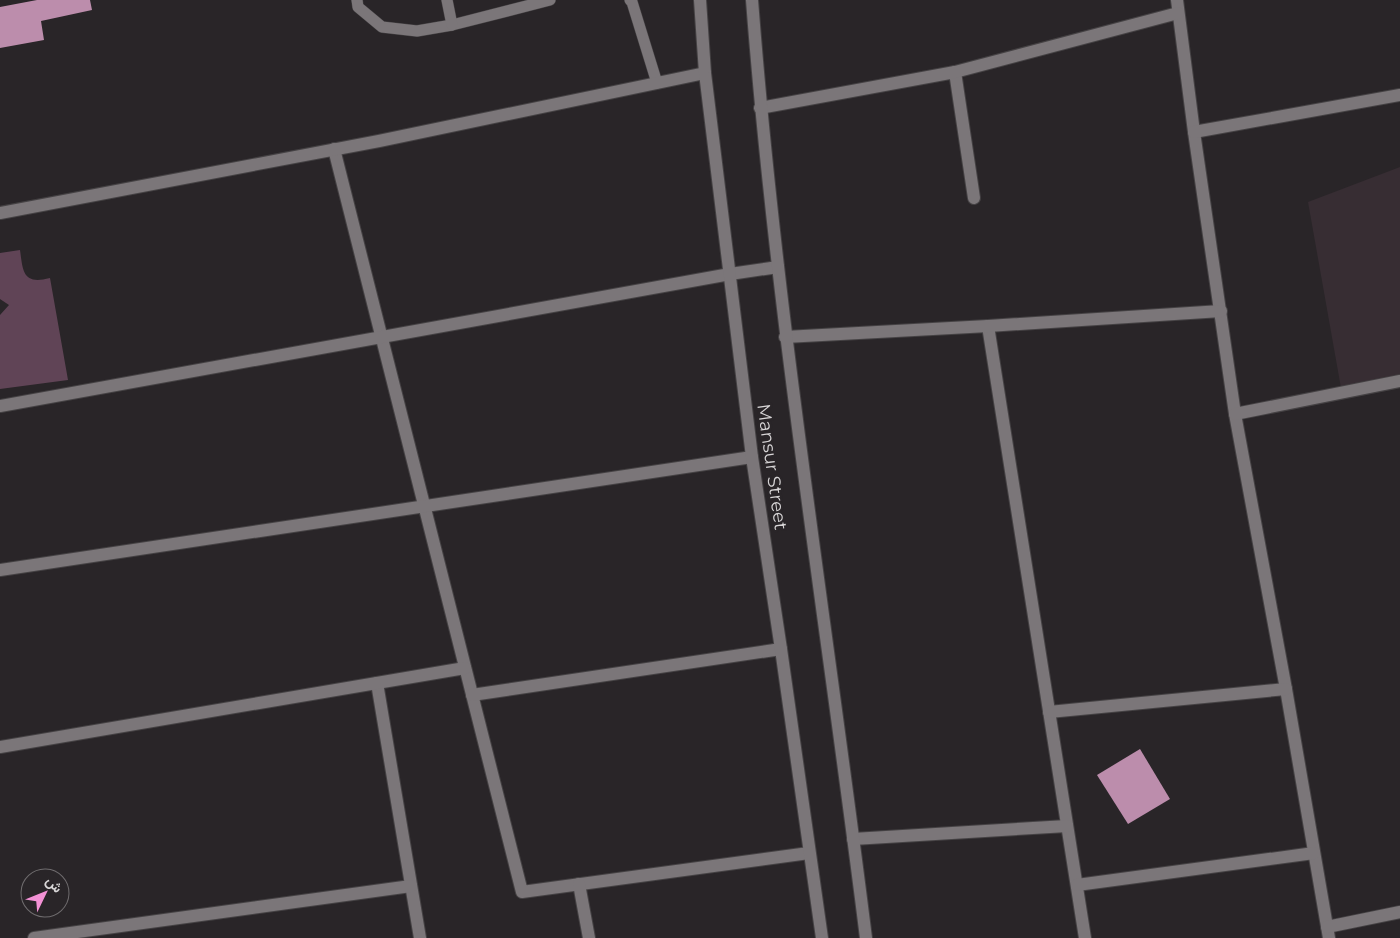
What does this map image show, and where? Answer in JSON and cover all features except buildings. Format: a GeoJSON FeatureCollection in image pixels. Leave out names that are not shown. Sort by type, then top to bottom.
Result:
{"type":"FeatureCollection","features":[{"type":"Feature","properties":{"kind":"street","name":"Mansur Street"},"geometry":{"type":"LineString","coordinates":[[700,0],[706,73],[752,457],[822,938]]}},
{"type":"Feature","properties":{"kind":"street","name":"Mansur Street"},"geometry":{"type":"LineString","coordinates":[[752,0],[760,108],[785,337],[866,938]]}},
{"type":"Feature","properties":{"kind":"street"},"geometry":{"type":"LineString","coordinates":[[760,108],[955,72],[1178,6],[1194,132],[1235,414],[1286,689],[1328,932],[1400,912]]}},
{"type":"Feature","properties":{"kind":"street"},"geometry":{"type":"LineString","coordinates":[[955,72],[974,198]]}},
{"type":"Feature","properties":{"kind":"street"},"geometry":{"type":"LineString","coordinates":[[0,213],[334,150],[706,73]]}},
{"type":"Feature","properties":{"kind":"street"},"geometry":{"type":"LineString","coordinates":[[1194,132],[1400,95]]}},
{"type":"Feature","properties":{"kind":"street"},"geometry":{"type":"LineString","coordinates":[[334,150],[522,892],[809,853]]}},
{"type":"Feature","properties":{"kind":"street"},"geometry":{"type":"LineString","coordinates":[[0,406],[730,274],[778,267]]}},
{"type":"Feature","properties":{"kind":"street"},"geometry":{"type":"LineString","coordinates":[[785,337],[1221,311]]}},
{"type":"Feature","properties":{"kind":"street"},"geometry":{"type":"LineString","coordinates":[[988,326],[1085,938]]}},
{"type":"Feature","properties":{"kind":"street"},"geometry":{"type":"LineString","coordinates":[[1235,414],[1400,380]]}},
{"type":"Feature","properties":{"kind":"street"},"geometry":{"type":"LineString","coordinates":[[0,570],[752,457]]}},
{"type":"Feature","properties":{"kind":"street"},"geometry":{"type":"LineString","coordinates":[[472,695],[781,649]]}},
{"type":"Feature","properties":{"kind":"street"},"geometry":{"type":"LineString","coordinates":[[0,747],[465,668]]}},
{"type":"Feature","properties":{"kind":"street"},"geometry":{"type":"LineString","coordinates":[[377,683],[420,938]]}},
{"type":"Feature","properties":{"kind":"street"},"geometry":{"type":"LineString","coordinates":[[1049,712],[1286,689]]}},
{"type":"Feature","properties":{"kind":"street"},"geometry":{"type":"LineString","coordinates":[[854,839],[1067,826]]}},
{"type":"Feature","properties":{"kind":"street"},"geometry":{"type":"LineString","coordinates":[[1077,885],[1314,853]]}},
{"type":"Feature","properties":{"kind":"street"},"geometry":{"type":"LineString","coordinates":[[579,884],[589,938]]}},
{"type":"Feature","properties":{"kind":"street"},"geometry":{"type":"LineString","coordinates":[[34,938],[411,886]]}},
{"type":"Feature","properties":{"kind":"lane"},"geometry":{"type":"LineString","coordinates":[[357,0],[358,7],[382,27],[417,31],[452,25],[550,0]]}},
{"type":"Feature","properties":{"kind":"lane"},"geometry":{"type":"LineString","coordinates":[[447,0],[452,25]]}},
{"type":"Feature","properties":{"kind":"lane"},"geometry":{"type":"LineString","coordinates":[[630,0],[657,83]]}},
{"type":"Feature","properties":{"kind":"shaded area"},"geometry":{"type":"Polygon","coordinates":[[[1400,167],[1400,375],[1341,388],[1308,202],[1400,167]]]}},
{"type":"Feature","properties":{"kind":"shaded area"},"geometry":{"type":"Polygon","coordinates":[[[20,250],[22,265],[29,278],[41,280],[50,278],[68,380],[0,389],[0,315],[9,305],[0,299],[0,253],[20,250]]]}}]}
